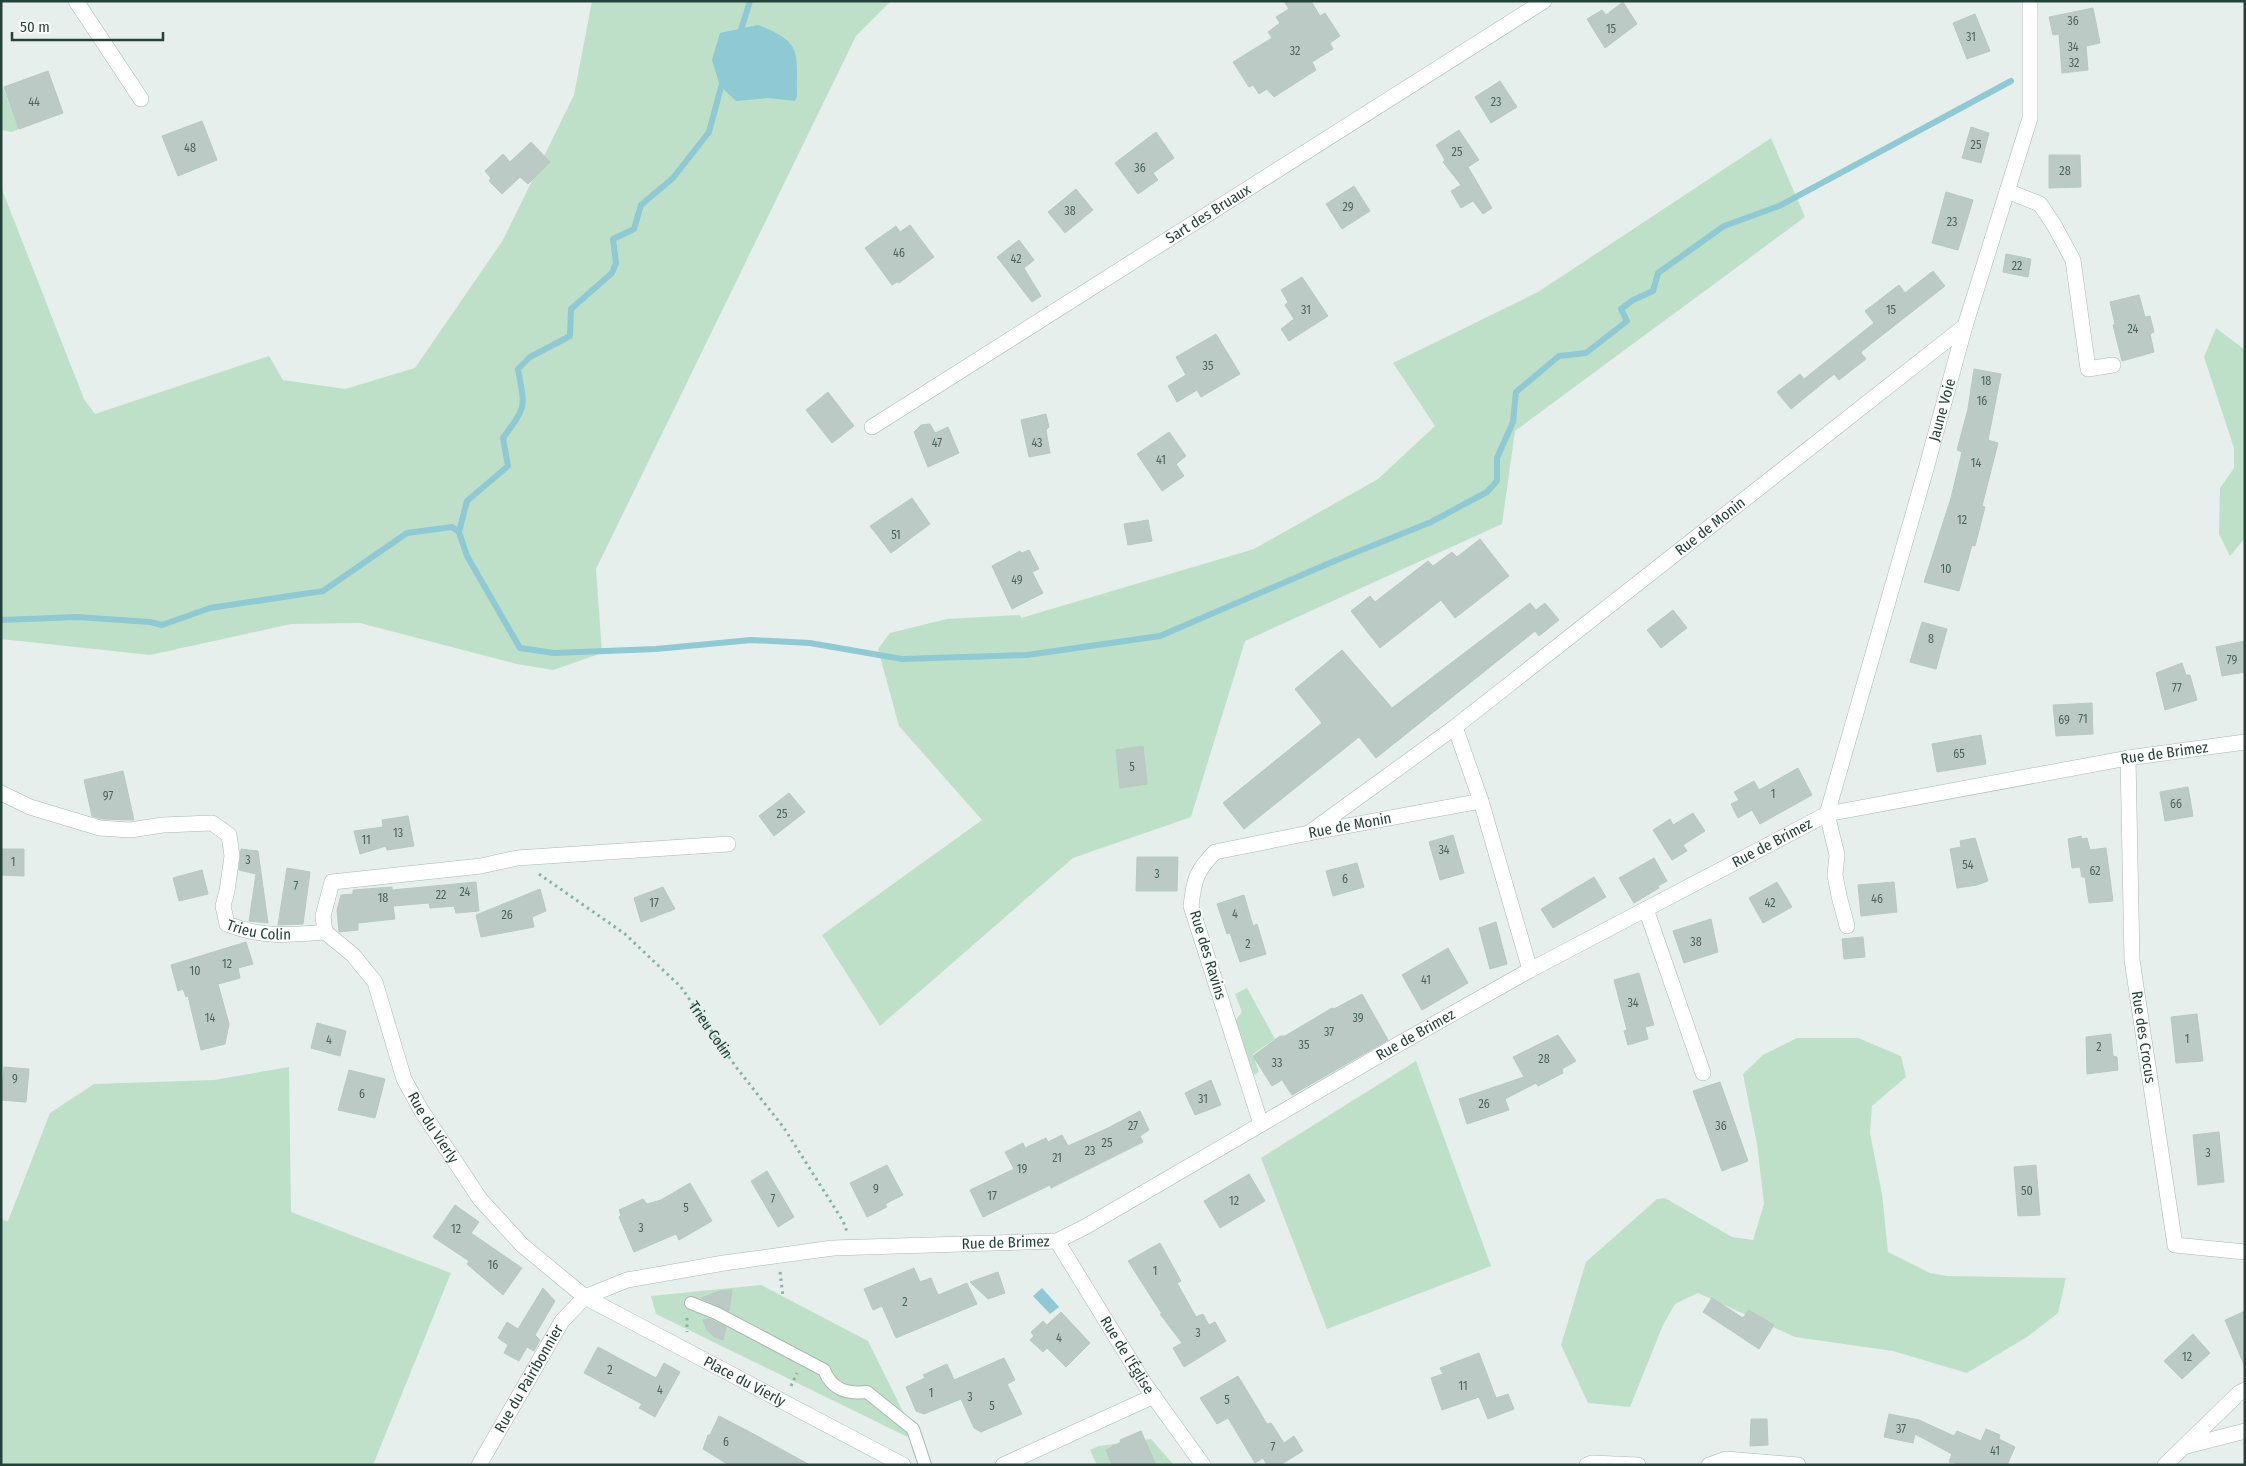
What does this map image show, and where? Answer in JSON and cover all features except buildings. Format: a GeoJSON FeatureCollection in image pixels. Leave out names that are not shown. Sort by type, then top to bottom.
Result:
{"type":"FeatureCollection","features":[{"type":"Feature","properties":{"kind":"street"},"geometry":{"type":"LineString","coordinates":[[76,1],[141,99]]}},
{"type":"Feature","properties":{"kind":"street","name":"Sart des Bruaux"},"geometry":{"type":"LineString","coordinates":[[872,427],[1544,1]]}},
{"type":"Feature","properties":{"kind":"street","name":"Jaune Voie"},"geometry":{"type":"LineString","coordinates":[[1827,814],[1926,470],[1965,326],[2030,118],[2030,1]]}},
{"type":"Feature","properties":{"kind":"street"},"geometry":{"type":"LineString","coordinates":[[2007,191],[2040,204],[2073,260],[2088,369],[2113,365]]}},
{"type":"Feature","properties":{"kind":"street","name":"Rue de Monin"},"geometry":{"type":"LineString","coordinates":[[1309,833],[1456,727],[1965,326]]}},
{"type":"Feature","properties":{"kind":"street"},"geometry":{"type":"LineString","coordinates":[[1456,727],[1481,801],[1530,970]]}},
{"type":"Feature","properties":{"kind":"street","name":"Rue de Brimez"},"geometry":{"type":"LineString","coordinates":[[585,1297],[627,1280],[724,1263],[851,1247],[1057,1241],[1085,1227],[1530,970],[1827,814],[2128,758],[2245,742]]}},
{"type":"Feature","properties":{"kind":"street","name":"Rue des Crocus"},"geometry":{"type":"LineString","coordinates":[[2128,758],[2132,960],[2175,1245],[2245,1252]]}},
{"type":"Feature","properties":{"kind":"street","name":"Trieu Colin"},"geometry":{"type":"LineString","coordinates":[[1,793],[30,807],[100,828],[130,830],[163,825],[212,823],[229,834],[232,856],[228,892],[223,906],[227,924],[246,932],[267,935],[283,936],[325,932]]}},
{"type":"Feature","properties":{"kind":"street","name":"Rue de Monin"},"geometry":{"type":"LineString","coordinates":[[1309,833],[1481,801]]}},
{"type":"Feature","properties":{"kind":"street"},"geometry":{"type":"LineString","coordinates":[[1827,814],[1837,855],[1836,875],[1839,896],[1848,926]]}},
{"type":"Feature","properties":{"kind":"street","name":"Rue des Ravins"},"geometry":{"type":"LineString","coordinates":[[1261,1124],[1192,906],[1194,881],[1204,863],[1215,852],[1309,833]]}},
{"type":"Feature","properties":{"kind":"street"},"geometry":{"type":"LineString","coordinates":[[325,932],[323,916],[332,882],[481,866],[517,858],[728,844]]}},
{"type":"Feature","properties":{"kind":"street"},"geometry":{"type":"LineString","coordinates":[[1646,909],[1703,1074]]}},
{"type":"Feature","properties":{"kind":"street","name":"Rue du Vierly"},"geometry":{"type":"LineString","coordinates":[[325,932],[353,955],[375,982],[404,1079],[448,1153],[480,1199],[522,1245],[585,1297]]}},
{"type":"Feature","properties":{"kind":"street","name":"Rue de l'Église"},"geometry":{"type":"LineString","coordinates":[[1057,1241],[1146,1386],[1203,1465]]}},
{"type":"Feature","properties":{"kind":"street","name":"Rue du Pairibonnier"},"geometry":{"type":"LineString","coordinates":[[479,1465],[562,1321],[585,1297]]}},
{"type":"Feature","properties":{"kind":"street","name":"Place du Vierly"},"geometry":{"type":"LineString","coordinates":[[585,1297],[903,1465]]}},
{"type":"Feature","properties":{"kind":"street"},"geometry":{"type":"LineString","coordinates":[[2165,1465],[2245,1390]]}},
{"type":"Feature","properties":{"kind":"street"},"geometry":{"type":"LineString","coordinates":[[1003,1465],[1154,1396]]}},
{"type":"Feature","properties":{"kind":"street"},"geometry":{"type":"LineString","coordinates":[[2186,1446],[2245,1431]]}},
{"type":"Feature","properties":{"kind":"street"},"geometry":{"type":"LineString","coordinates":[[1709,1465],[1726,1460],[1798,1465]]}},
{"type":"Feature","properties":{"kind":"street"},"geometry":{"type":"LineString","coordinates":[[1586,1465],[1592,1463],[1638,1465]]}},
{"type":"Feature","properties":{"kind":"lane"},"geometry":{"type":"LineString","coordinates":[[691,1303],[716,1313],[824,1370],[827,1378],[836,1388],[851,1394],[867,1392],[913,1429],[925,1465]]}},
{"type":"Feature","properties":{"kind":"path","name":"Trieu Colin"},"geometry":{"type":"LineString","coordinates":[[517,858],[625,934],[681,987],[736,1067],[784,1128],[843,1220],[851,1247]]}},
{"type":"Feature","properties":{"kind":"path"},"geometry":{"type":"LineString","coordinates":[[779,1257],[783,1297]]}},
{"type":"Feature","properties":{"kind":"path"},"geometry":{"type":"LineString","coordinates":[[686,1323],[687,1328]]}},
{"type":"Feature","properties":{"kind":"path"},"geometry":{"type":"LineString","coordinates":[[791,1385],[794,1380]]}},
{"type":"Feature","properties":{"kind":"green space"},"geometry":{"type":"Polygon","coordinates":[[[592,1],[891,1],[856,36],[596,569],[602,653],[553,670],[517,664],[360,623],[291,624],[150,655],[1,639],[1,187],[84,399],[95,414],[269,356],[283,380],[345,389],[415,368],[503,240],[574,95],[592,1]]]}},
{"type":"Feature","properties":{"kind":"green space"},"geometry":{"type":"Polygon","coordinates":[[[1,82],[19,129],[12,132],[1,130],[1,82]]]}},
{"type":"Feature","properties":{"kind":"green space"},"geometry":{"type":"Polygon","coordinates":[[[1771,138],[1805,217],[1515,431],[1502,524],[1245,641],[1191,817],[1073,858],[880,1026],[822,935],[982,820],[899,726],[878,649],[890,633],[947,619],[1020,615],[1021,618],[1254,549],[1378,479],[1435,426],[1393,363],[1538,292],[1771,138]]]}},
{"type":"Feature","properties":{"kind":"green space"},"geometry":{"type":"Polygon","coordinates":[[[2216,328],[2245,350],[2245,538],[2230,556],[2219,534],[2220,488],[2234,468],[2234,448],[2204,357],[2216,328]]]}},
{"type":"Feature","properties":{"kind":"green space"},"geometry":{"type":"Polygon","coordinates":[[[1247,988],[1275,1039],[1253,1054],[1259,1072],[1254,1075],[1235,1021],[1242,1012],[1235,994],[1247,988]]]}},
{"type":"Feature","properties":{"kind":"green space"},"geometry":{"type":"Polygon","coordinates":[[[1797,1038],[1858,1038],[1901,1056],[1906,1077],[1872,1106],[1870,1133],[1882,1194],[1888,1252],[1930,1273],[1947,1276],[2066,1278],[2058,1313],[2027,1337],[1967,1373],[1893,1351],[1795,1337],[1698,1293],[1675,1304],[1663,1325],[1630,1407],[1588,1403],[1561,1345],[1586,1262],[1657,1199],[1665,1198],[1732,1237],[1753,1240],[1764,1204],[1757,1144],[1743,1074],[1763,1055],[1797,1038]]]}},
{"type":"Feature","properties":{"kind":"green space"},"geometry":{"type":"Polygon","coordinates":[[[1416,1061],[1491,1266],[1327,1329],[1261,1158],[1416,1061]]]}},
{"type":"Feature","properties":{"kind":"green space"},"geometry":{"type":"Polygon","coordinates":[[[289,1067],[291,1212],[451,1273],[373,1465],[1,1465],[1,1220],[8,1221],[50,1113],[94,1084],[214,1080],[289,1067]]]}},
{"type":"Feature","properties":{"kind":"green space"},"geometry":{"type":"Polygon","coordinates":[[[761,1285],[868,1341],[918,1442],[656,1314],[651,1296],[761,1285]]]}},
{"type":"Feature","properties":{"kind":"green space"},"geometry":{"type":"Polygon","coordinates":[[[1151,1439],[1174,1465],[1097,1465],[1090,1450],[1099,1446],[1151,1439]]]}},
{"type":"Feature","properties":{"kind":"water"},"geometry":{"type":"Polygon","coordinates":[[[758,25],[773,31],[783,38],[794,51],[797,69],[797,96],[795,101],[768,98],[736,101],[720,86],[712,60],[720,33],[758,25]]]}},
{"type":"Feature","properties":{"kind":"water"},"geometry":{"type":"Polygon","coordinates":[[[1042,1288],[1059,1307],[1050,1314],[1033,1296],[1042,1288]]]}},
{"type":"Feature","properties":{"kind":"waterway"},"geometry":{"type":"LineString","coordinates":[[739,36],[750,1]]}},
{"type":"Feature","properties":{"kind":"waterway"},"geometry":{"type":"LineString","coordinates":[[1,620],[77,617],[150,622],[162,625],[210,608],[323,591],[407,533],[452,527],[459,532],[467,501],[508,466],[503,438],[520,412],[523,400],[518,369],[530,357],[570,336],[571,309],[612,273],[616,263],[613,239],[634,229],[641,205],[673,178],[709,132],[723,80]]}},
{"type":"Feature","properties":{"kind":"waterway"},"geometry":{"type":"LineString","coordinates":[[459,532],[467,556],[520,648],[554,653],[656,649],[751,640],[810,643],[902,659],[1027,655],[1160,636],[1332,562],[1431,522],[1487,492],[1497,481],[1497,458],[1513,422],[1516,392],[1559,356],[1586,353],[1627,321],[1621,309],[1633,300],[1653,291],[1658,273],[1724,226],[1779,206],[2011,81]]}}]}
